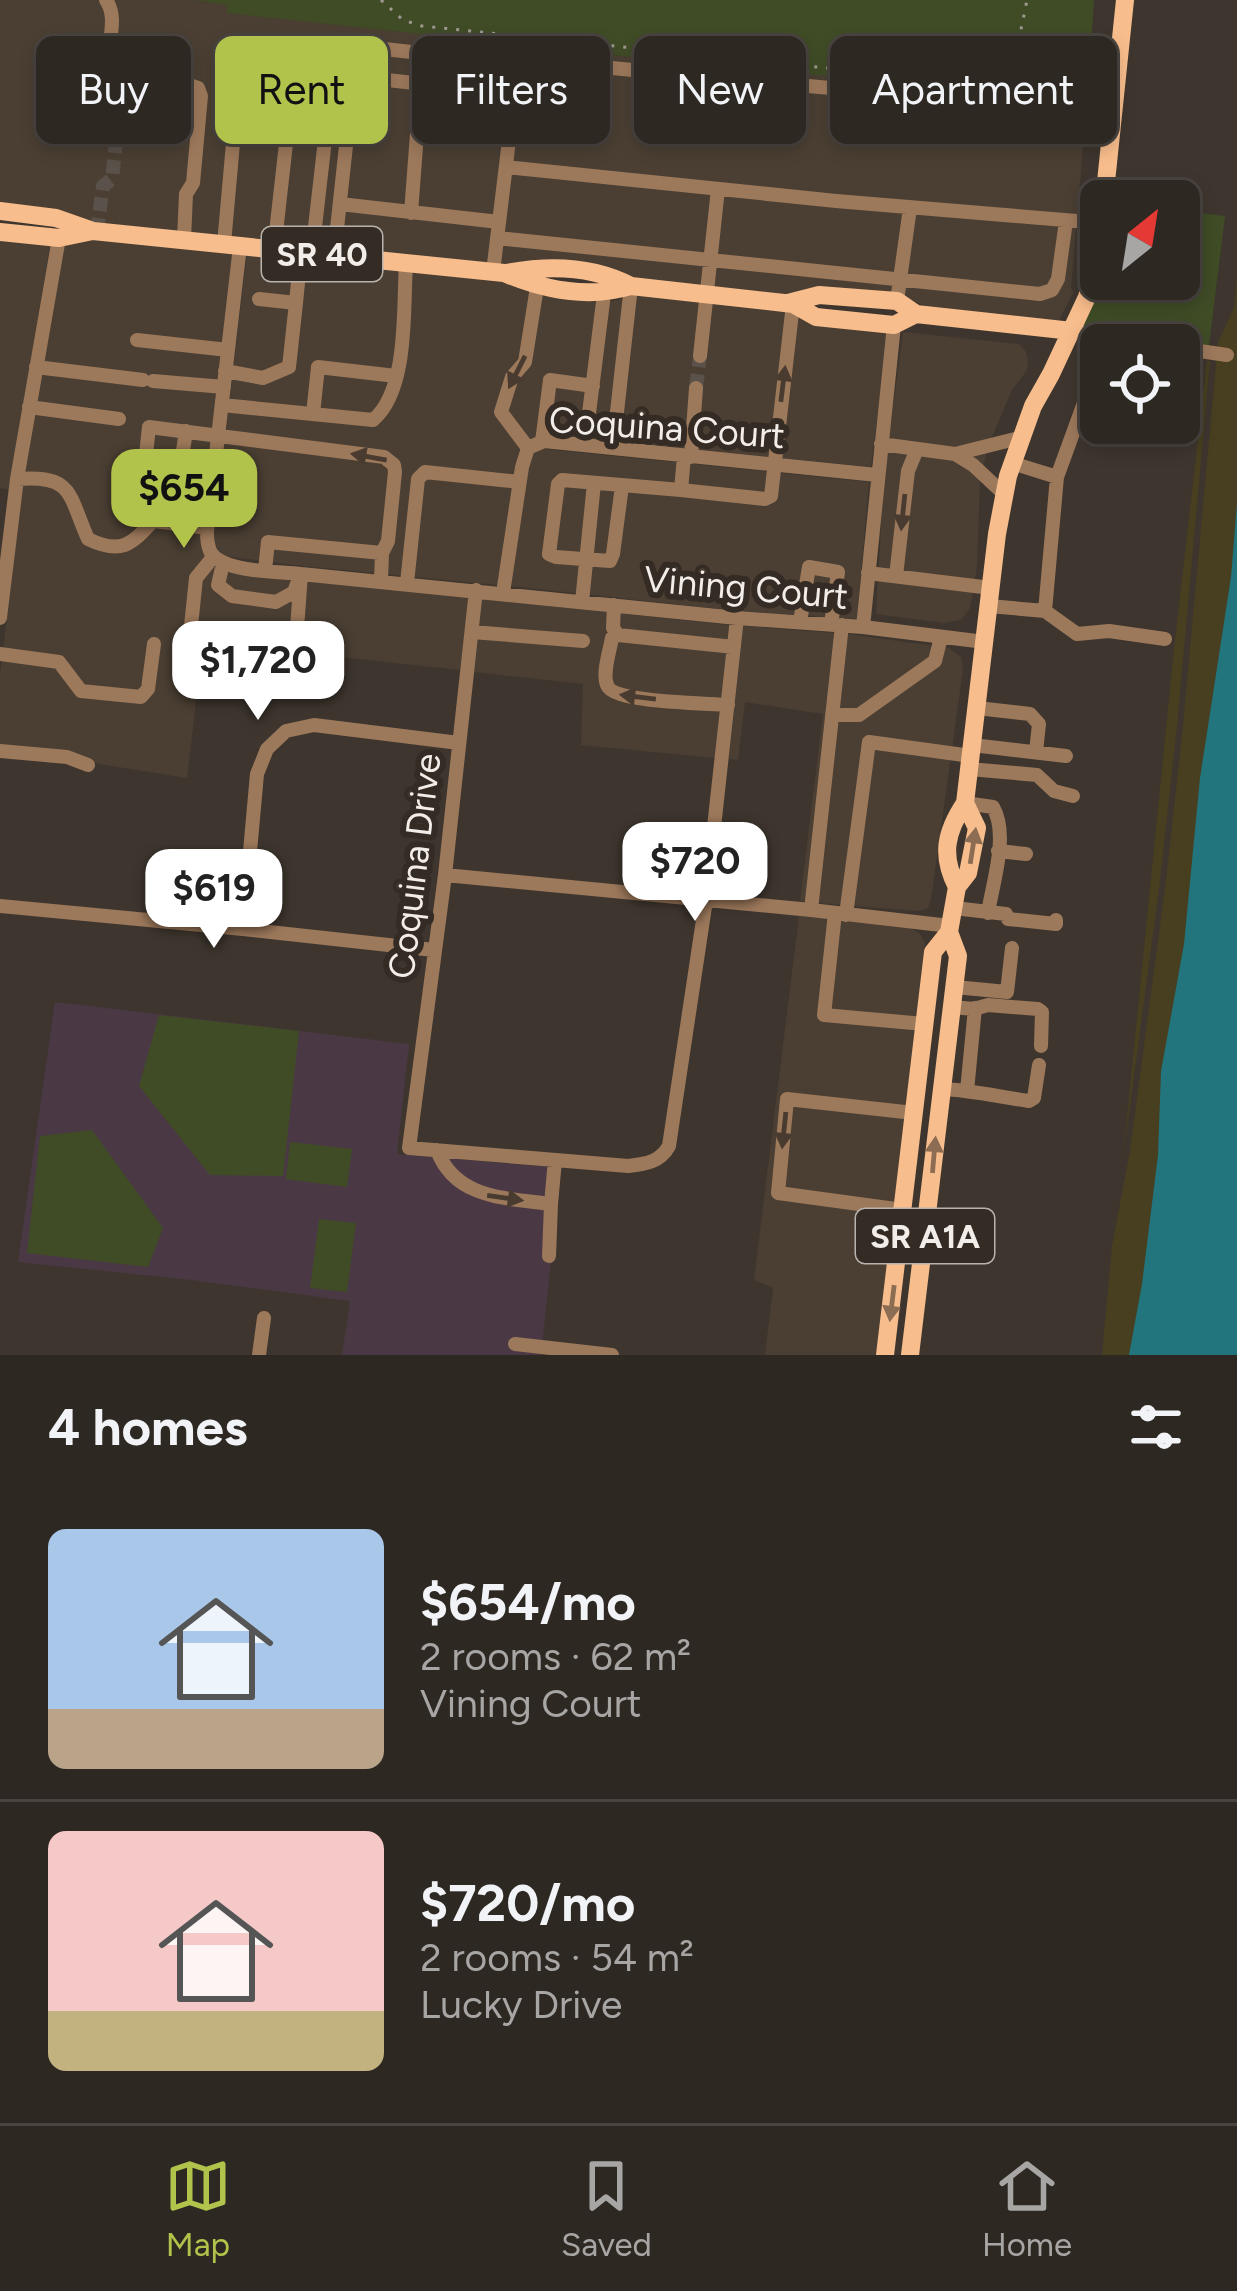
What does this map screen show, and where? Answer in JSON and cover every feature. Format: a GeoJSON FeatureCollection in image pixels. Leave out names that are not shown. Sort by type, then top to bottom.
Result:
{"type":"FeatureCollection","features":[{"type":"Feature","properties":{"kind":"main road"},"geometry":{"type":"LineString","coordinates":[[1117,72],[1125,0]]}},
{"type":"Feature","properties":{"kind":"main road"},"geometry":{"type":"LineString","coordinates":[[1106,180],[1109,144]]}},
{"type":"Feature","properties":{"kind":"main road","name":"SR 40"},"geometry":{"type":"LineString","coordinates":[[0,212],[56,218],[93,231],[498,273],[538,287],[604,294],[631,286]]}},
{"type":"Feature","properties":{"kind":"main road","name":"SR 40"},"geometry":{"type":"LineString","coordinates":[[0,232],[58,238],[93,231]]}},
{"type":"Feature","properties":{"kind":"main road","name":"SR 40"},"geometry":{"type":"LineString","coordinates":[[498,273],[538,267],[607,274],[631,286],[790,303],[819,295],[897,301],[916,314],[1072,331]]}},
{"type":"Feature","properties":{"kind":"main road","name":"SR A1A"},"geometry":{"type":"LineString","coordinates":[[885,1355],[933,952],[951,922],[958,887],[946,866],[949,838],[951,824],[965,803],[1004,494],[1019,438],[1086,300]]}},
{"type":"Feature","properties":{"kind":"main road","name":"SR 40"},"geometry":{"type":"LineString","coordinates":[[790,303],[816,317],[894,325]]}},
{"type":"Feature","properties":{"kind":"main road"},"geometry":{"type":"LineString","coordinates":[[894,325],[916,314]]}},
{"type":"Feature","properties":{"kind":"main road","name":"SR A1A"},"geometry":{"type":"LineString","coordinates":[[910,1355],[958,956],[951,922]]}},
{"type":"Feature","properties":{"kind":"street"},"geometry":{"type":"LineString","coordinates":[[106,0],[113,10],[108,60],[115,77],[189,85],[198,88],[201,96],[184,240]]}},
{"type":"Feature","properties":{"kind":"street"},"geometry":{"type":"LineString","coordinates":[[610,69],[830,89]]}},
{"type":"Feature","properties":{"kind":"street"},"geometry":{"type":"LineString","coordinates":[[36,367],[148,381],[263,378],[289,367],[326,131],[288,126],[274,250]]}},
{"type":"Feature","properties":{"kind":"street"},"geometry":{"type":"LineString","coordinates":[[236,144],[228,350],[208,549],[219,560],[265,570],[476,590]]}},
{"type":"Feature","properties":{"kind":"street"},"geometry":{"type":"LineString","coordinates":[[334,256],[346,144]]}},
{"type":"Feature","properties":{"kind":"street"},"geometry":{"type":"LineString","coordinates":[[411,213],[416,144]]}},
{"type":"Feature","properties":{"kind":"street"},"geometry":{"type":"LineString","coordinates":[[498,273],[509,144]]}},
{"type":"Feature","properties":{"kind":"street"},"geometry":{"type":"LineString","coordinates":[[506,167],[1080,221]]}},
{"type":"Feature","properties":{"kind":"street"},"geometry":{"type":"LineString","coordinates":[[700,356],[718,189]]}},
{"type":"Feature","properties":{"kind":"street"},"geometry":{"type":"LineString","coordinates":[[340,204],[710,260],[1040,294],[1052,290],[1058,279],[1066,220]]}},
{"type":"Feature","properties":{"kind":"street"},"geometry":{"type":"LineString","coordinates":[[897,301],[910,208]]}},
{"type":"Feature","properties":{"kind":"street"},"geometry":{"type":"LineString","coordinates":[[0,618],[5,532],[58,238]]}},
{"type":"Feature","properties":{"kind":"street"},"geometry":{"type":"LineString","coordinates":[[222,405],[373,420],[392,394],[396,376],[406,263]]}},
{"type":"Feature","properties":{"kind":"street"},"geometry":{"type":"LineString","coordinates":[[613,448],[631,286]]}},
{"type":"Feature","properties":{"kind":"street"},"geometry":{"type":"LineString","coordinates":[[534,445],[501,412],[512,376],[525,362],[538,287]]}},
{"type":"Feature","properties":{"kind":"street"},"geometry":{"type":"LineString","coordinates":[[586,446],[604,294]]}},
{"type":"Feature","properties":{"kind":"street"},"geometry":{"type":"LineString","coordinates":[[259,299],[296,303]]}},
{"type":"Feature","properties":{"kind":"street"},"geometry":{"type":"LineString","coordinates":[[622,486],[612,559],[556,557],[548,550],[559,482],[565,479],[765,499],[773,493],[790,303]]}},
{"type":"Feature","properties":{"kind":"street"},"geometry":{"type":"LineString","coordinates":[[863,627],[894,325]]}},
{"type":"Feature","properties":{"kind":"street"},"geometry":{"type":"LineString","coordinates":[[1072,331],[1080,332]]}},
{"type":"Feature","properties":{"kind":"street"},"geometry":{"type":"LineString","coordinates":[[137,340],[228,350]]}},
{"type":"Feature","properties":{"kind":"street"},"geometry":{"type":"LineString","coordinates":[[1200,351],[1227,355]]}},
{"type":"Feature","properties":{"kind":"street"},"geometry":{"type":"LineString","coordinates":[[313,414],[319,367],[396,376]]}},
{"type":"Feature","properties":{"kind":"street"},"geometry":{"type":"LineString","coordinates":[[534,445],[550,380],[593,386]]}},
{"type":"Feature","properties":{"kind":"street"},"geometry":{"type":"LineString","coordinates":[[681,490],[697,388]]}},
{"type":"Feature","properties":{"kind":"street"},"geometry":{"type":"LineString","coordinates":[[29,407],[119,419]]}},
{"type":"Feature","properties":{"kind":"street"},"geometry":{"type":"LineString","coordinates":[[1045,611],[1057,477],[1080,414]]}},
{"type":"Feature","properties":{"kind":"street"},"geometry":{"type":"LineString","coordinates":[[207,528],[139,519],[148,427],[389,460],[395,472],[382,581]]}},
{"type":"Feature","properties":{"kind":"street"},"geometry":{"type":"LineString","coordinates":[[172,523],[186,431]]}},
{"type":"Feature","properties":{"kind":"street"},"geometry":{"type":"LineString","coordinates":[[881,444],[955,454],[1019,438]]}},
{"type":"Feature","properties":{"kind":"street","name":"Coquina Court"},"geometry":{"type":"LineString","coordinates":[[503,593],[519,482],[534,445],[613,448],[877,475]]}},
{"type":"Feature","properties":{"kind":"street"},"geometry":{"type":"LineString","coordinates":[[896,576],[908,471],[917,449]]}},
{"type":"Feature","properties":{"kind":"street"},"geometry":{"type":"LineString","coordinates":[[955,454],[1004,494]]}},
{"type":"Feature","properties":{"kind":"street"},"geometry":{"type":"LineString","coordinates":[[1012,463],[1057,477]]}},
{"type":"Feature","properties":{"kind":"street"},"geometry":{"type":"LineString","coordinates":[[406,584],[418,479],[424,472],[519,482]]}},
{"type":"Feature","properties":{"kind":"street"},"geometry":{"type":"LineString","coordinates":[[17,479],[42,477],[59,483],[69,491],[88,538],[111,547],[134,543],[154,520]]}},
{"type":"Feature","properties":{"kind":"street"},"geometry":{"type":"LineString","coordinates":[[582,602],[594,483]]}},
{"type":"Feature","properties":{"kind":"street"},"geometry":{"type":"LineString","coordinates":[[265,570],[268,542],[382,553]]}},
{"type":"Feature","properties":{"kind":"street"},"geometry":{"type":"LineString","coordinates":[[219,560],[218,585],[224,592],[276,602],[294,592],[301,574]]}},
{"type":"Feature","properties":{"kind":"street"},"geometry":{"type":"LineString","coordinates":[[219,560],[196,578],[199,628],[296,642],[301,574]]}},
{"type":"Feature","properties":{"kind":"street"},"geometry":{"type":"LineString","coordinates":[[800,622],[809,567],[838,572],[832,715],[811,910]]}},
{"type":"Feature","properties":{"kind":"street"},"geometry":{"type":"LineString","coordinates":[[868,573],[1045,611],[1077,634],[1109,631],[1165,639]]}},
{"type":"Feature","properties":{"kind":"street","name":"Vining Court"},"geometry":{"type":"LineString","coordinates":[[476,590],[985,642]]}},
{"type":"Feature","properties":{"kind":"street","name":"Coquina Drive"},"geometry":{"type":"LineString","coordinates":[[436,1150],[409,1148],[476,590]]}},
{"type":"Feature","properties":{"kind":"street"},"geometry":{"type":"LineString","coordinates":[[614,605],[613,628],[618,635]]}},
{"type":"Feature","properties":{"kind":"street"},"geometry":{"type":"LineString","coordinates":[[551,1204],[478,1194],[442,1166],[436,1150],[628,1166],[648,1164],[665,1154],[706,900],[737,618]]}},
{"type":"Feature","properties":{"kind":"street"},"geometry":{"type":"LineString","coordinates":[[472,632],[583,641]]}},
{"type":"Feature","properties":{"kind":"street"},"geometry":{"type":"LineString","coordinates":[[728,705],[631,698],[613,694],[606,679],[613,638],[618,635],[734,647]]}},
{"type":"Feature","properties":{"kind":"street"},"geometry":{"type":"LineString","coordinates":[[832,715],[860,715],[935,661],[941,637]]}},
{"type":"Feature","properties":{"kind":"street"},"geometry":{"type":"LineString","coordinates":[[0,654],[59,662],[81,691],[141,697],[148,689],[154,644]]}},
{"type":"Feature","properties":{"kind":"street"},"geometry":{"type":"LineString","coordinates":[[976,707],[1030,714],[1039,724],[1036,752]]}},
{"type":"Feature","properties":{"kind":"street"},"geometry":{"type":"LineString","coordinates":[[243,929],[257,774],[267,749],[286,731],[314,725],[459,743]]}},
{"type":"Feature","properties":{"kind":"street"},"geometry":{"type":"LineString","coordinates":[[924,1024],[824,1015],[869,742],[971,756],[1037,775],[1054,791],[1073,796]]}},
{"type":"Feature","properties":{"kind":"street"},"geometry":{"type":"LineString","coordinates":[[0,751],[67,757],[88,765]]}},
{"type":"Feature","properties":{"kind":"street"},"geometry":{"type":"LineString","coordinates":[[971,756],[1036,752],[1066,756]]}},
{"type":"Feature","properties":{"kind":"street"},"geometry":{"type":"LineString","coordinates":[[965,803],[996,809],[1000,835],[988,913]]}},
{"type":"Feature","properties":{"kind":"street"},"geometry":{"type":"LineString","coordinates":[[998,851],[1026,854]]}},
{"type":"Feature","properties":{"kind":"street"},"geometry":{"type":"LineString","coordinates":[[445,875],[840,914],[951,922],[988,913],[1056,924],[1056,920]]}},
{"type":"Feature","properties":{"kind":"street"},"geometry":{"type":"LineString","coordinates":[[0,906],[434,950]]}},
{"type":"Feature","properties":{"kind":"street"},"geometry":{"type":"LineString","coordinates":[[953,997],[1006,992],[1012,948]]}},
{"type":"Feature","properties":{"kind":"street"},"geometry":{"type":"LineString","coordinates":[[953,997],[975,1008],[1038,1009],[1042,1012],[1041,1046]]}},
{"type":"Feature","properties":{"kind":"street"},"geometry":{"type":"LineString","coordinates":[[967,1091],[978,1030],[975,1008]]}},
{"type":"Feature","properties":{"kind":"street"},"geometry":{"type":"LineString","coordinates":[[942,1089],[1029,1101],[1034,1098],[1039,1065]]}},
{"type":"Feature","properties":{"kind":"street"},"geometry":{"type":"LineString","coordinates":[[903,1210],[778,1192],[787,1100],[914,1113]]}},
{"type":"Feature","properties":{"kind":"street"},"geometry":{"type":"LineString","coordinates":[[548,1256],[555,1160]]}},
{"type":"Feature","properties":{"kind":"street"},"geometry":{"type":"LineString","coordinates":[[259,1355],[264,1318]]}},
{"type":"Feature","properties":{"kind":"street"},"geometry":{"type":"LineString","coordinates":[[515,1344],[612,1355]]}},
{"type":"Feature","properties":{"kind":"path"},"geometry":{"type":"LineString","coordinates":[[381,0],[403,20],[422,26],[912,74],[978,86],[992,81],[1016,54],[1027,0]]}},
{"type":"Feature","properties":{"kind":"shaded area"},"geometry":{"type":"Polygon","coordinates":[[[0,0],[194,0],[228,5],[228,13],[439,36],[412,36],[412,144],[610,144],[610,55],[634,57],[634,144],[806,144],[806,74],[830,76],[830,144],[1083,144],[1074,291],[1058,322],[932,309],[900,295],[787,295],[637,279],[608,266],[540,259],[505,265],[94,223],[0,204],[0,0]]]}},
{"type":"Feature","properties":{"kind":"shaded area"},"geometry":{"type":"Polygon","coordinates":[[[97,239],[232,253],[200,532],[203,554],[214,568],[234,574],[469,597],[460,670],[203,642],[187,778],[0,748],[0,676],[24,479],[65,244],[97,239]]]}},
{"type":"Feature","properties":{"kind":"shaded area"},"geometry":{"type":"Polygon","coordinates":[[[0,240],[50,245],[9,489],[0,488],[0,240]]]}},
{"type":"Feature","properties":{"kind":"shaded area"},"geometry":{"type":"Polygon","coordinates":[[[247,254],[497,280],[536,295],[609,302],[639,295],[787,311],[888,332],[871,467],[546,434],[521,446],[497,585],[224,556],[215,545],[214,531],[247,254]]]}},
{"type":"Feature","properties":{"kind":"shaded area"},"geometry":{"type":"Polygon","coordinates":[[[903,332],[1019,344],[1028,361],[988,446],[980,480],[977,566],[970,608],[961,620],[944,623],[876,614],[884,476],[903,332]]]}},
{"type":"Feature","properties":{"kind":"shaded area"},"geometry":{"type":"Polygon","coordinates":[[[544,449],[869,482],[857,619],[511,586],[528,468],[533,454],[544,449]]]}},
{"type":"Feature","properties":{"kind":"shaded area"},"geometry":{"type":"Polygon","coordinates":[[[482,599],[729,625],[715,758],[581,745],[583,684],[474,672],[482,599]]]}},
{"type":"Feature","properties":{"kind":"shaded area"},"geometry":{"type":"Polygon","coordinates":[[[743,626],[834,633],[805,901],[800,901],[823,714],[745,702],[738,760],[729,759],[743,626]]]}},
{"type":"Feature","properties":{"kind":"shaded area"},"geometry":{"type":"Polygon","coordinates":[[[848,634],[949,648],[961,657],[931,899],[928,908],[919,911],[819,903],[848,634]]]}},
{"type":"Feature","properties":{"kind":"shaded area"},"geometry":{"type":"Polygon","coordinates":[[[799,916],[908,926],[925,943],[877,1355],[765,1355],[773,1288],[754,1280],[799,916]]]}},
{"type":"Feature","properties":{"kind":"shaded area"},"geometry":{"type":"Polygon","coordinates":[[[55,1002],[409,1044],[397,1154],[561,1168],[541,1355],[342,1355],[350,1301],[18,1262],[55,1002]]]}},
{"type":"Feature","properties":{"kind":"green space"},"geometry":{"type":"Polygon","coordinates":[[[194,0],[1094,0],[1092,36],[830,36],[830,76],[806,74],[806,36],[634,36],[634,57],[610,55],[610,36],[439,36],[227,13],[227,5],[194,0]]]}},
{"type":"Feature","properties":{"kind":"green space"},"geometry":{"type":"Polygon","coordinates":[[[1200,213],[1225,216],[1208,353],[1200,351],[1200,324],[1080,324],[1080,332],[1072,331],[1080,300],[1200,300],[1200,213]]]}},
{"type":"Feature","properties":{"kind":"green space"},"geometry":{"type":"Polygon","coordinates":[[[159,1015],[299,1031],[283,1176],[210,1175],[139,1086],[159,1015]]]}},
{"type":"Feature","properties":{"kind":"green space"},"geometry":{"type":"Polygon","coordinates":[[[92,1130],[163,1228],[148,1267],[27,1253],[40,1136],[92,1130]]]}},
{"type":"Feature","properties":{"kind":"green space"},"geometry":{"type":"Polygon","coordinates":[[[290,1142],[352,1149],[347,1187],[286,1179],[290,1142]]]}},
{"type":"Feature","properties":{"kind":"green space"},"geometry":{"type":"Polygon","coordinates":[[[319,1219],[356,1223],[347,1292],[310,1288],[319,1219]]]}},
{"type":"Feature","properties":{"kind":"sand"},"geometry":{"type":"Polygon","coordinates":[[[1237,276],[1237,932],[1180,1355],[1102,1355],[1112,1246],[1130,1151],[1166,881],[1218,342],[1234,308],[1237,276]]]}},
{"type":"Feature","properties":{"kind":"sand"},"geometry":{"type":"Polygon","coordinates":[[[1210,361],[1177,726],[1123,1158],[1174,649],[1200,444],[1210,361]]]}},
{"type":"Feature","properties":{"kind":"water"},"geometry":{"type":"Polygon","coordinates":[[[1237,503],[1237,1355],[1129,1355],[1158,1155],[1161,1071],[1184,944],[1200,778],[1231,577],[1237,503]]]}},
{"type":"Feature","properties":{"kind":"tunnel"},"geometry":{"type":"LineString","coordinates":[[97,232],[103,186],[112,179],[116,144]]}},
{"type":"Feature","properties":{"kind":"tunnel"},"geometry":{"type":"LineString","coordinates":[[696,388],[700,356]]}}]}
